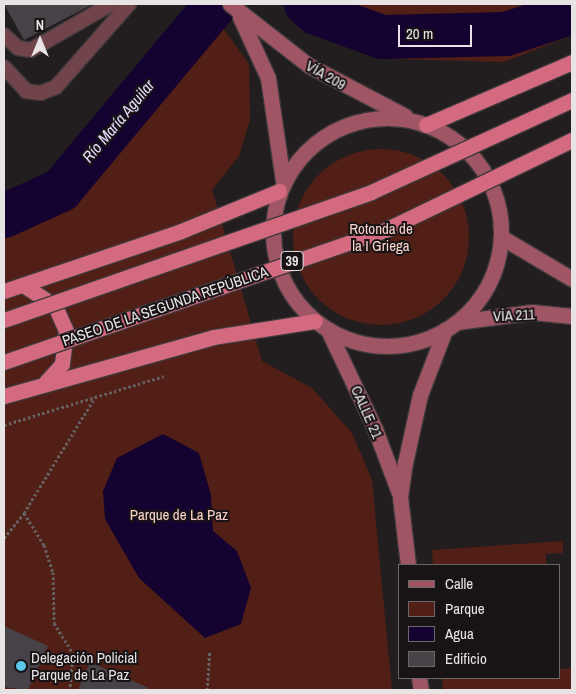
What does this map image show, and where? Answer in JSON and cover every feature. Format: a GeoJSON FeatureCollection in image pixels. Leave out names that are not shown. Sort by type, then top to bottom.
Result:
{"type":"FeatureCollection","features":[{"type":"Feature","properties":{"kind":"highway"},"geometry":{"type":"LineString","coordinates":[[423,124],[572,62]]}},
{"type":"Feature","properties":{"kind":"highway"},"geometry":{"type":"LineString","coordinates":[[4,320],[371,192],[572,100]]}},
{"type":"Feature","properties":{"kind":"highway","name":"PASEO DE LA SEGUNDA REPÚBLICA"},"geometry":{"type":"LineString","coordinates":[[4,362],[387,228],[572,140]]}},
{"type":"Feature","properties":{"kind":"highway"},"geometry":{"type":"LineString","coordinates":[[4,291],[281,186]]}},
{"type":"Feature","properties":{"kind":"highway"},"geometry":{"type":"LineString","coordinates":[[23,285],[55,306],[66,331],[62,364],[45,383]]}},
{"type":"Feature","properties":{"kind":"highway"},"geometry":{"type":"LineString","coordinates":[[4,396],[214,337],[315,321]]}},
{"type":"Feature","properties":{"kind":"main road","name":"VÍA 209"},"geometry":{"type":"LineString","coordinates":[[235,9],[308,65],[423,124]]}},
{"type":"Feature","properties":{"kind":"main road","name":"VÍA 209"},"geometry":{"type":"LineString","coordinates":[[235,9],[268,78],[281,186]]}},
{"type":"Feature","properties":{"kind":"main road"},"geometry":{"type":"LineString","coordinates":[[367,119],[423,124],[471,154],[487,176],[497,201],[501,237],[495,269],[480,298],[451,326],[398,345],[350,340],[328,330],[315,321],[290,294],[276,262],[272,226],[281,186],[318,140],[341,127],[367,119]]}},
{"type":"Feature","properties":{"kind":"main road"},"geometry":{"type":"LineString","coordinates":[[501,237],[572,279]]}},
{"type":"Feature","properties":{"kind":"main road","name":"VÍA 211"},"geometry":{"type":"LineString","coordinates":[[451,326],[532,312],[572,316]]}},
{"type":"Feature","properties":{"kind":"main road","name":"CALLE 21"},"geometry":{"type":"LineString","coordinates":[[400,497],[418,404],[451,326]]}},
{"type":"Feature","properties":{"kind":"main road","name":"CALLE 21"},"geometry":{"type":"LineString","coordinates":[[328,330],[372,420],[400,497],[408,564]]}},
{"type":"Feature","properties":{"kind":"lane"},"geometry":{"type":"LineString","coordinates":[[4,35],[18,48],[31,50],[110,4]]}},
{"type":"Feature","properties":{"kind":"lane"},"geometry":{"type":"LineString","coordinates":[[4,67],[26,91],[41,93],[56,86],[129,4]]}},
{"type":"Feature","properties":{"kind":"path"},"geometry":{"type":"LineString","coordinates":[[4,425],[164,376]]}},
{"type":"Feature","properties":{"kind":"path"},"geometry":{"type":"LineString","coordinates":[[4,538],[24,513],[95,397]]}},
{"type":"Feature","properties":{"kind":"path"},"geometry":{"type":"LineString","coordinates":[[24,513],[44,545],[53,572],[54,623],[73,654],[70,690]]}},
{"type":"Feature","properties":{"kind":"path"},"geometry":{"type":"LineString","coordinates":[[207,690],[210,651]]}},
{"type":"Feature","properties":{"kind":"green space"},"geometry":{"type":"Polygon","coordinates":[[[290,4],[572,4],[572,35],[504,62],[396,59],[298,14],[290,4]]]}},
{"type":"Feature","properties":{"kind":"green space","name":"Parque de La Paz"},"geometry":{"type":"Polygon","coordinates":[[[221,25],[249,64],[250,120],[239,156],[212,190],[262,361],[312,388],[352,433],[372,480],[392,690],[4,690],[4,235],[71,209],[221,25]]]}},
{"type":"Feature","properties":{"kind":"green space","name":"Rotonda de la I Griega"},"geometry":{"type":"Polygon","coordinates":[[[372,149],[390,149],[415,155],[430,163],[444,174],[455,188],[463,203],[468,220],[468,254],[463,271],[455,286],[444,300],[430,311],[407,322],[390,325],[372,325],[347,319],[332,311],[318,300],[307,286],[296,263],[293,246],[293,228],[299,203],[307,188],[318,174],[332,163],[355,152],[372,149]]]}},
{"type":"Feature","properties":{"kind":"green space"},"geometry":{"type":"Polygon","coordinates":[[[563,541],[563,553],[546,554],[546,564],[433,564],[432,550],[563,541]]]}},
{"type":"Feature","properties":{"kind":"green space"},"geometry":{"type":"Polygon","coordinates":[[[572,668],[572,690],[443,690],[442,679],[561,679],[561,669],[572,668]]]}},
{"type":"Feature","properties":{"kind":"water"},"geometry":{"type":"Polygon","coordinates":[[[163,434],[199,453],[211,495],[213,531],[237,551],[251,588],[241,624],[205,638],[139,578],[105,519],[103,491],[117,458],[163,434]]]}},
{"type":"Feature","properties":{"kind":"building"},"geometry":{"type":"Polygon","coordinates":[[[4,4],[93,4],[24,40],[4,4]]]}},
{"type":"Feature","properties":{"kind":"building","name":"Delegación Policial Parque de La Paz"},"geometry":{"type":"Polygon","coordinates":[[[4,626],[48,646],[28,690],[4,687],[4,626]]]}},
{"type":"Feature","properties":{"kind":"building"},"geometry":{"type":"Polygon","coordinates":[[[90,662],[153,690],[78,690],[90,662]]]}},
{"type":"Feature","properties":{"kind":"waterway","name":"Río María Aguilar"},"geometry":{"type":"LineString","coordinates":[[4,216],[61,190],[216,4]]}},
{"type":"Feature","properties":{"kind":"waterway","name":"Río María Aguilar"},"geometry":{"type":"LineString","coordinates":[[306,4],[316,13],[382,37],[506,34],[572,12]]}},
{"type":"Feature","properties":{"kind":"place","name":"Delegación Policial Parque de La Paz"},"geometry":{"type":"Point","coordinates":[21,666]}}]}
